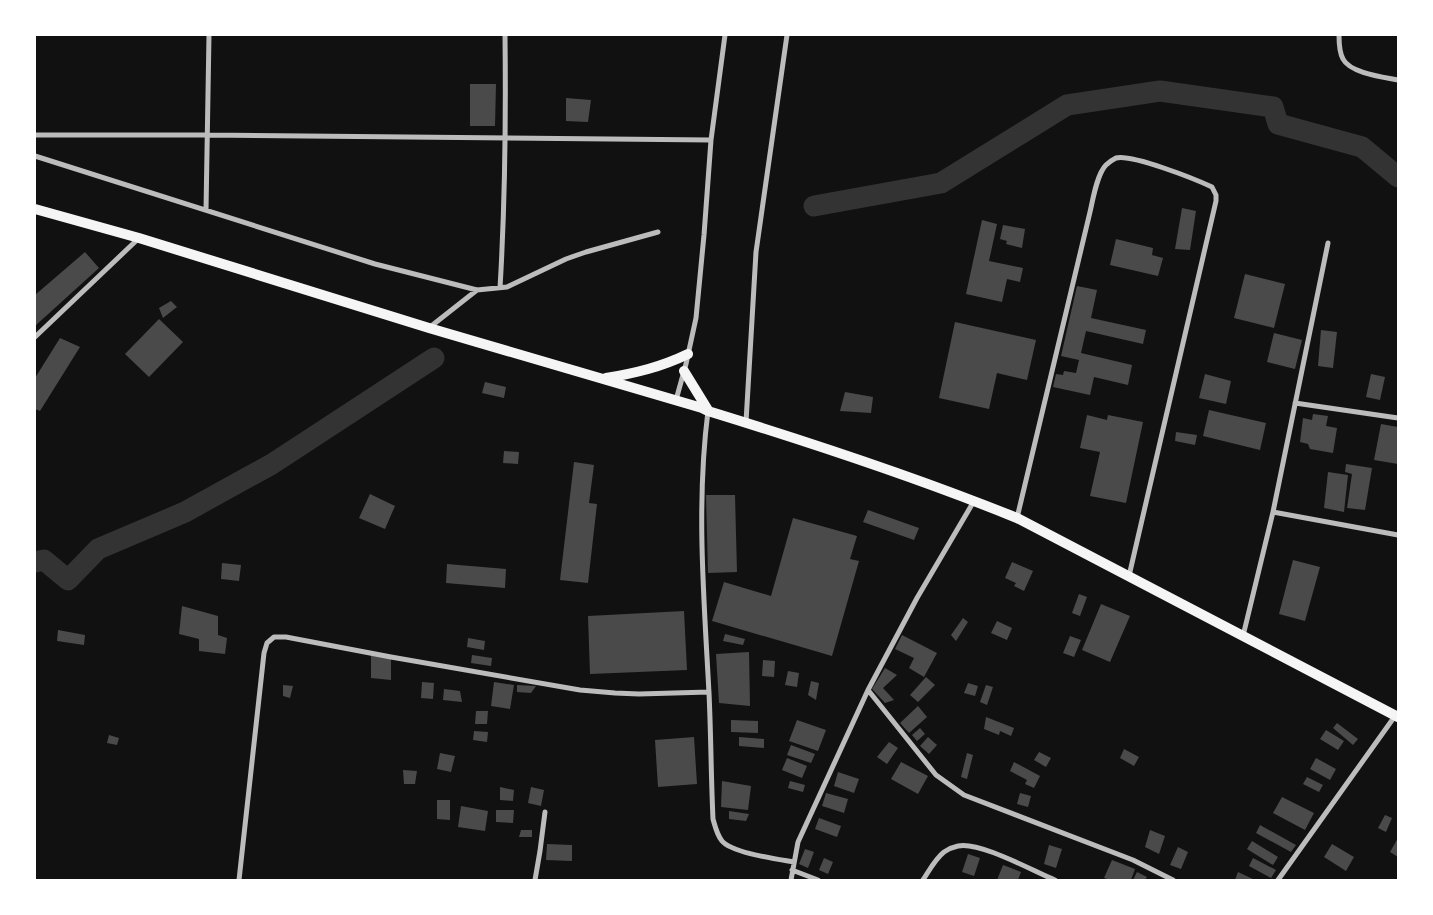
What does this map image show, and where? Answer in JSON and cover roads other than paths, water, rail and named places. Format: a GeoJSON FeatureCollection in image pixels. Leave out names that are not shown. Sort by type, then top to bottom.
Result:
{"type":"FeatureCollection","features":[{"type":"Feature","properties":{"kind":"main road"},"geometry":{"type":"LineString","coordinates":[[35,209],[139,238],[429,328],[702,408],[850,456],[1017,518],[1397,716]]}},
{"type":"Feature","properties":{"kind":"main road"},"geometry":{"type":"LineString","coordinates":[[603,379],[653,369],[688,354]]}},
{"type":"Feature","properties":{"kind":"main road"},"geometry":{"type":"LineString","coordinates":[[684,371],[708,411]]}},
{"type":"Feature","properties":{"kind":"street"},"geometry":{"type":"LineString","coordinates":[[206,210],[208,35]]}},
{"type":"Feature","properties":{"kind":"street"},"geometry":{"type":"LineString","coordinates":[[500,288],[506,138],[505,35]]}},
{"type":"Feature","properties":{"kind":"street"},"geometry":{"type":"LineString","coordinates":[[676,400],[696,318],[711,140],[725,35]]}},
{"type":"Feature","properties":{"kind":"street"},"geometry":{"type":"LineString","coordinates":[[746,423],[756,252],[787,35]]}},
{"type":"Feature","properties":{"kind":"street"},"geometry":{"type":"LineString","coordinates":[[1339,35],[1343,60],[1349,66],[1362,72],[1398,80]]}},
{"type":"Feature","properties":{"kind":"street"},"geometry":{"type":"LineString","coordinates":[[35,135],[711,140]]}},
{"type":"Feature","properties":{"kind":"street"},"geometry":{"type":"LineString","coordinates":[[35,156],[375,264],[477,290],[507,287],[566,259],[658,232]]}},
{"type":"Feature","properties":{"kind":"street"},"geometry":{"type":"LineString","coordinates":[[1017,518],[1092,204],[1100,176],[1106,165],[1116,158],[1130,159],[1179,173],[1212,187],[1216,201],[1129,577]]}},
{"type":"Feature","properties":{"kind":"street"},"geometry":{"type":"LineString","coordinates":[[35,337],[139,238]]}},
{"type":"Feature","properties":{"kind":"street"},"geometry":{"type":"LineString","coordinates":[[1243,636],[1273,512],[1328,243]]}},
{"type":"Feature","properties":{"kind":"street"},"geometry":{"type":"LineString","coordinates":[[429,328],[477,290]]}},
{"type":"Feature","properties":{"kind":"street"},"geometry":{"type":"LineString","coordinates":[[1295,403],[1398,418]]}},
{"type":"Feature","properties":{"kind":"street"},"geometry":{"type":"LineString","coordinates":[[708,411],[704,441],[702,512],[713,818],[721,840],[727,845],[738,850],[794,862]]}},
{"type":"Feature","properties":{"kind":"street"},"geometry":{"type":"LineString","coordinates":[[790,880],[798,842],[868,690],[917,598],[974,502]]}},
{"type":"Feature","properties":{"kind":"street"},"geometry":{"type":"LineString","coordinates":[[1273,512],[1398,535]]}},
{"type":"Feature","properties":{"kind":"street"},"geometry":{"type":"LineString","coordinates":[[239,880],[264,653],[267,644],[274,637],[286,637],[391,658],[580,690],[615,694],[709,692]]}},
{"type":"Feature","properties":{"kind":"street"},"geometry":{"type":"LineString","coordinates":[[868,690],[925,763],[936,775],[964,795],[1118,854],[1173,880]]}},
{"type":"Feature","properties":{"kind":"street"},"geometry":{"type":"LineString","coordinates":[[1278,880],[1397,716]]}},
{"type":"Feature","properties":{"kind":"street"},"geometry":{"type":"LineString","coordinates":[[535,880],[545,812]]}},
{"type":"Feature","properties":{"kind":"street"},"geometry":{"type":"LineString","coordinates":[[923,880],[944,852],[964,845],[984,849],[1055,880]]}},
{"type":"Feature","properties":{"kind":"street"},"geometry":{"type":"LineString","coordinates":[[792,870],[818,880]]}},
{"type":"Feature","properties":{"kind":"waterway"},"geometry":{"type":"LineString","coordinates":[[814,206],[941,183],[1067,105],[1160,91],[1273,107],[1278,124],[1362,147],[1398,177]]}},
{"type":"Feature","properties":{"kind":"waterway"},"geometry":{"type":"LineString","coordinates":[[35,562],[44,560],[68,580],[98,549],[185,512],[272,464],[434,358]]}}]}
